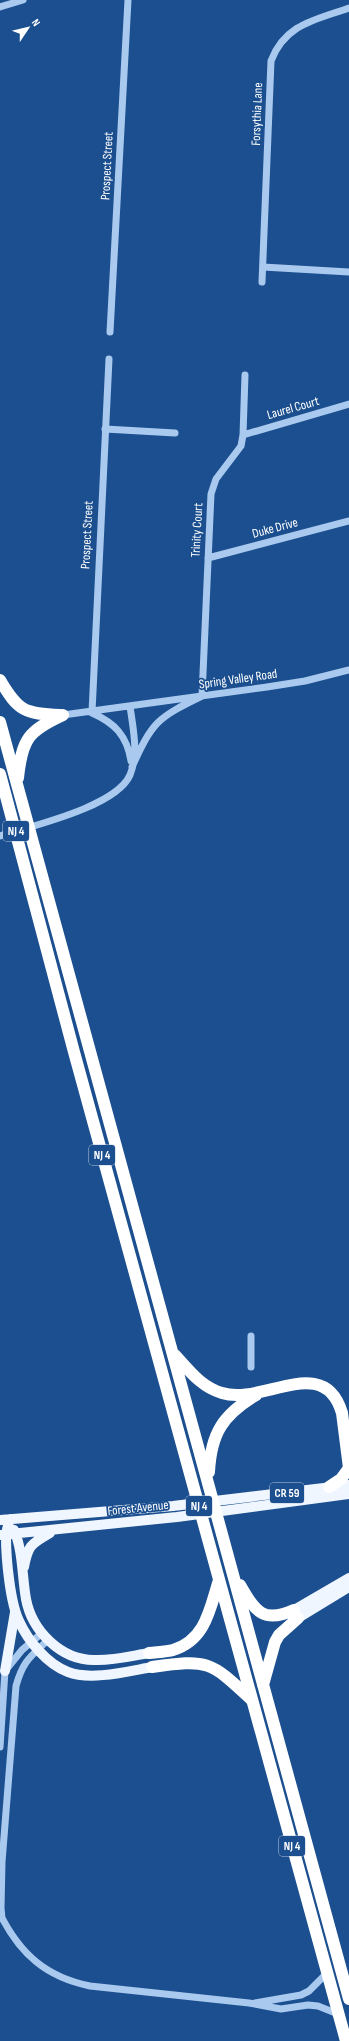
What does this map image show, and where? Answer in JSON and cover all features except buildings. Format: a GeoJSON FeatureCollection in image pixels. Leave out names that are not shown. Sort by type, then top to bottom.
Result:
{"type":"FeatureCollection","features":[{"type":"Feature","properties":{"kind":"highway"},"geometry":{"type":"LineString","coordinates":[[0,680],[15,702],[26,711],[39,714],[63,716]]}},
{"type":"Feature","properties":{"kind":"highway"},"geometry":{"type":"LineString","coordinates":[[17,783],[19,764],[28,739],[39,727],[63,716]]}},
{"type":"Feature","properties":{"kind":"highway","name":"NJ 4"},"geometry":{"type":"LineString","coordinates":[[0,722],[349,1999]]}},
{"type":"Feature","properties":{"kind":"highway","name":"NJ 4"},"geometry":{"type":"LineString","coordinates":[[1,780],[74,1052],[346,2041]]}},
{"type":"Feature","properties":{"kind":"highway"},"geometry":{"type":"LineString","coordinates":[[173,1353],[195,1377],[211,1389],[223,1394],[236,1396],[258,1394],[288,1385],[305,1382],[326,1388],[340,1404],[349,1468],[329,1487]]}},
{"type":"Feature","properties":{"kind":"highway"},"geometry":{"type":"LineString","coordinates":[[209,1483],[210,1454],[215,1435],[232,1411],[258,1394]]}},
{"type":"Feature","properties":{"kind":"highway"},"geometry":{"type":"LineString","coordinates":[[232,1570],[249,1600],[257,1610],[270,1616],[296,1614]]}},
{"type":"Feature","properties":{"kind":"highway"},"geometry":{"type":"LineString","coordinates":[[149,1653],[173,1650],[196,1636],[203,1628],[207,1620],[219,1580]]}},
{"type":"Feature","properties":{"kind":"highway"},"geometry":{"type":"LineString","coordinates":[[263,1686],[275,1642],[296,1614]]}},
{"type":"Feature","properties":{"kind":"highway"},"geometry":{"type":"LineString","coordinates":[[152,1667],[188,1662],[200,1663],[222,1673],[252,1700]]}},
{"type":"Feature","properties":{"kind":"main road","name":"Forest Avenue"},"geometry":{"type":"LineString","coordinates":[[3,1535],[177,1517],[225,1506],[329,1487],[349,1485]]}},
{"type":"Feature","properties":{"kind":"main road","name":"Forest Avenue"},"geometry":{"type":"LineString","coordinates":[[5,1520],[173,1506],[225,1506],[349,1494]]}},
{"type":"Feature","properties":{"kind":"main road"},"geometry":{"type":"LineString","coordinates":[[5,1520],[16,1534],[26,1601],[45,1636],[68,1654],[81,1659],[109,1660],[149,1653]]}},
{"type":"Feature","properties":{"kind":"main road"},"geometry":{"type":"LineString","coordinates":[[5,1520],[3,1535],[15,1608],[18,1620],[35,1646],[53,1663],[68,1672],[90,1676],[152,1667]]}},
{"type":"Feature","properties":{"kind":"main road"},"geometry":{"type":"LineString","coordinates":[[22,1573],[27,1550],[34,1542],[53,1531]]}},
{"type":"Feature","properties":{"kind":"main road"},"geometry":{"type":"LineString","coordinates":[[0,1557],[9,1571]]}},
{"type":"Feature","properties":{"kind":"main road"},"geometry":{"type":"LineString","coordinates":[[296,1614],[349,1578]]}},
{"type":"Feature","properties":{"kind":"main road"},"geometry":{"type":"LineString","coordinates":[[296,1614],[349,1587]]}},
{"type":"Feature","properties":{"kind":"main road"},"geometry":{"type":"LineString","coordinates":[[5,1671],[15,1608]]}},
{"type":"Feature","properties":{"kind":"street"},"geometry":{"type":"LineString","coordinates":[[1,4],[23,0]]}},
{"type":"Feature","properties":{"kind":"street","name":"Prospect Street"},"geometry":{"type":"LineString","coordinates":[[110,332],[128,0]]}},
{"type":"Feature","properties":{"kind":"street","name":"Forsythia Lane"},"geometry":{"type":"LineString","coordinates":[[262,282],[271,61],[281,42],[296,28],[349,8]]}},
{"type":"Feature","properties":{"kind":"street"},"geometry":{"type":"LineString","coordinates":[[263,267],[349,272]]}},
{"type":"Feature","properties":{"kind":"street","name":"Prospect Street"},"geometry":{"type":"LineString","coordinates":[[92,712],[109,359]]}},
{"type":"Feature","properties":{"kind":"street","name":"Trinity Court"},"geometry":{"type":"LineString","coordinates":[[202,696],[211,494],[216,479],[237,454],[243,435],[245,375]]}},
{"type":"Feature","properties":{"kind":"street","name":"Laurel Court"},"geometry":{"type":"LineString","coordinates":[[243,435],[349,404]]}},
{"type":"Feature","properties":{"kind":"street"},"geometry":{"type":"LineString","coordinates":[[105,429],[175,433]]}},
{"type":"Feature","properties":{"kind":"street","name":"Duke Drive"},"geometry":{"type":"LineString","coordinates":[[208,558],[349,521]]}},
{"type":"Feature","properties":{"kind":"street","name":"Spring Valley Road"},"geometry":{"type":"LineString","coordinates":[[63,716],[305,681],[349,670]]}},
{"type":"Feature","properties":{"kind":"street"},"geometry":{"type":"LineString","coordinates":[[0,836],[68,815],[109,797],[126,782],[148,734],[157,722],[167,714],[202,696]]}},
{"type":"Feature","properties":{"kind":"street"},"geometry":{"type":"LineString","coordinates":[[130,706],[134,736],[132,767]]}},
{"type":"Feature","properties":{"kind":"street"},"geometry":{"type":"LineString","coordinates":[[92,712],[110,723],[120,732],[126,743],[132,767]]}},
{"type":"Feature","properties":{"kind":"street"},"geometry":{"type":"LineString","coordinates":[[251,1336],[251,1367]]}},
{"type":"Feature","properties":{"kind":"street"},"geometry":{"type":"LineString","coordinates":[[0,1747],[5,1671],[12,1661],[35,1646],[45,1636]]}},
{"type":"Feature","properties":{"kind":"street"},"geometry":{"type":"LineString","coordinates":[[35,1646],[21,1668],[16,1686],[2,1862],[1,1917],[21,1948],[36,1962],[68,1982],[90,1986],[249,2003],[281,2009],[301,2005],[313,2005],[338,2014]]}},
{"type":"Feature","properties":{"kind":"street"},"geometry":{"type":"LineString","coordinates":[[249,2003],[274,2001],[301,1995],[314,1987],[327,1973]]}}]}
